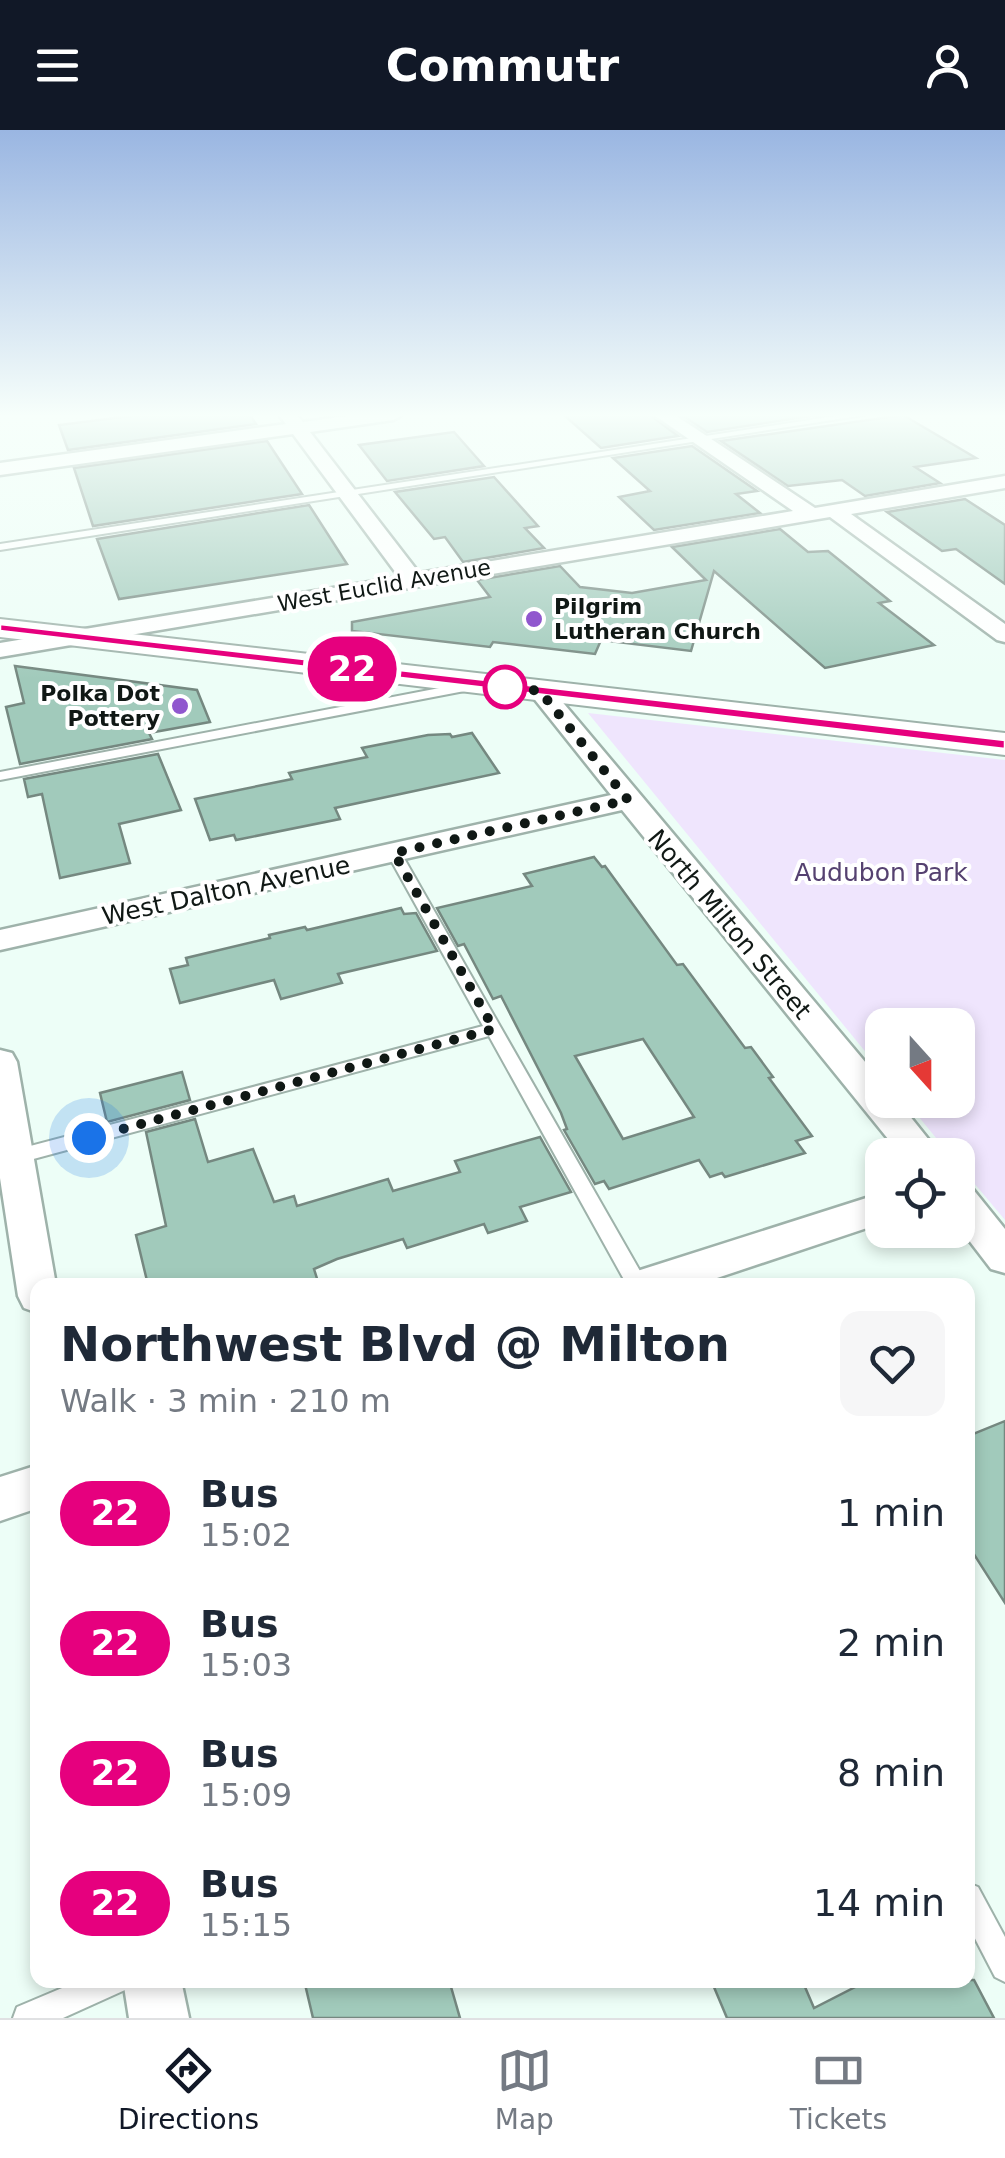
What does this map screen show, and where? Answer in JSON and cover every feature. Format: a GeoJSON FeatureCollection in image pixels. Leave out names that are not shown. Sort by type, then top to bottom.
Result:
{"type":"FeatureCollection","features":[{"type":"Feature","properties":{"kind":"main road"},"geometry":{"type":"LineString","coordinates":[[0,628],[1005,744]]}},
{"type":"Feature","properties":{"kind":"street"},"geometry":{"type":"LineString","coordinates":[[355,503],[413,580]]}},
{"type":"Feature","properties":{"kind":"street"},"geometry":{"type":"LineString","coordinates":[[793,503],[808,513]]}},
{"type":"Feature","properties":{"kind":"street","name":"West Euclid Avenue"},"geometry":{"type":"LineString","coordinates":[[0,650],[881,503]]}},
{"type":"Feature","properties":{"kind":"street"},"geometry":{"type":"LineString","coordinates":[[834,511],[1005,635]]}},
{"type":"Feature","properties":{"kind":"street","name":"North Milton Street"},"geometry":{"type":"LineString","coordinates":[[540,691],[908,1138]]}},
{"type":"Feature","properties":{"kind":"street","name":"West Dalton Avenue"},"geometry":{"type":"LineString","coordinates":[[0,940],[628,800]]}},
{"type":"Feature","properties":{"kind":"street"},"geometry":{"type":"LineString","coordinates":[[0,1062],[8,1159],[34,1278]]}},
{"type":"Feature","properties":{"kind":"street"},"geometry":{"type":"LineString","coordinates":[[663,1278],[865,1213]]}},
{"type":"Feature","properties":{"kind":"street"},"geometry":{"type":"LineString","coordinates":[[975,1220],[1005,1257]]}},
{"type":"Feature","properties":{"kind":"street"},"geometry":{"type":"LineString","coordinates":[[0,1499],[30,1489]]}},
{"type":"Feature","properties":{"kind":"street"},"geometry":{"type":"LineString","coordinates":[[153,1988],[159,2018]]}},
{"type":"Feature","properties":{"kind":"lane"},"geometry":{"type":"LineString","coordinates":[[0,547],[282,503]]}},
{"type":"Feature","properties":{"kind":"lane"},"geometry":{"type":"LineString","coordinates":[[0,776],[479,684]]}},
{"type":"Feature","properties":{"kind":"lane"},"geometry":{"type":"LineString","coordinates":[[394,853],[637,1278]]}},
{"type":"Feature","properties":{"kind":"lane"},"geometry":{"type":"LineString","coordinates":[[8,1159],[494,1029]]}},
{"type":"Feature","properties":{"kind":"lane"},"geometry":{"type":"LineString","coordinates":[[975,1910],[1005,1966]]}},
{"type":"Feature","properties":{"kind":"lane"},"geometry":{"type":"LineString","coordinates":[[28,2018],[97,1988]]}},
{"type":"Feature","properties":{"kind":"green space","name":"Audubon Park"},"geometry":{"type":"Polygon","coordinates":[[[588,713],[1005,760],[1005,1220],[975,1184],[975,1138],[936,1138],[920,1118],[975,1118],[975,1008],[865,1008],[865,1051],[588,713]]]}},
{"type":"Feature","properties":{"kind":"building"},"geometry":{"type":"Polygon","coordinates":[[[86,503],[243,503],[93,526],[86,503]]]}},
{"type":"Feature","properties":{"kind":"building"},"geometry":{"type":"Polygon","coordinates":[[[404,503],[517,503],[538,526],[525,528],[544,548],[463,562],[445,537],[434,539],[404,503]]]}},
{"type":"Feature","properties":{"kind":"building"},"geometry":{"type":"Polygon","coordinates":[[[625,503],[748,503],[760,513],[654,530],[625,503]]]}},
{"type":"Feature","properties":{"kind":"building"},"geometry":{"type":"Polygon","coordinates":[[[940,503],[971,503],[1005,525],[1005,584],[956,549],[942,551],[887,512],[940,503]]]}},
{"type":"Feature","properties":{"kind":"building"},"geometry":{"type":"Polygon","coordinates":[[[309,505],[347,564],[119,599],[97,539],[309,505]]]}},
{"type":"Feature","properties":{"kind":"building"},"geometry":{"type":"Polygon","coordinates":[[[780,529],[808,552],[828,551],[890,601],[879,603],[934,645],[825,668],[714,571],[691,651],[601,640],[595,654],[352,631],[352,622],[490,597],[477,580],[560,566],[580,587],[632,593],[706,580],[672,547],[780,529]]]}},
{"type":"Feature","properties":{"kind":"building"},"geometry":{"type":"Polygon","coordinates":[[[15,666],[197,690],[210,722],[149,733],[152,739],[20,764],[6,707],[24,703],[15,666]]]}},
{"type":"Feature","properties":{"kind":"building"},"geometry":{"type":"Polygon","coordinates":[[[472,733],[499,773],[335,808],[340,819],[236,840],[234,835],[210,840],[195,799],[292,779],[289,773],[367,757],[362,748],[428,735],[452,737],[472,733]]]}},
{"type":"Feature","properties":{"kind":"building"},"geometry":{"type":"Polygon","coordinates":[[[158,754],[181,810],[119,824],[130,863],[60,878],[42,794],[28,797],[24,779],[158,754]]]}},
{"type":"Feature","properties":{"kind":"building"},"geometry":{"type":"Polygon","coordinates":[[[594,857],[605,866],[677,965],[683,964],[745,1048],[751,1047],[773,1077],[769,1078],[812,1136],[796,1141],[805,1153],[725,1177],[722,1173],[710,1177],[699,1160],[609,1189],[604,1181],[595,1184],[564,1130],[567,1129],[561,1113],[501,996],[493,999],[464,944],[458,946],[437,908],[532,886],[524,874],[594,857]],[[643,1039],[575,1056],[623,1139],[694,1117],[643,1039]]]}},
{"type":"Feature","properties":{"kind":"building"},"geometry":{"type":"Polygon","coordinates":[[[401,908],[404,914],[416,913],[437,951],[338,974],[342,983],[281,999],[274,980],[180,1003],[170,969],[188,965],[186,958],[270,938],[269,935],[401,908]]]}},
{"type":"Feature","properties":{"kind":"building"},"geometry":{"type":"Polygon","coordinates":[[[182,1072],[190,1100],[107,1122],[100,1093],[182,1072]]]}},
{"type":"Feature","properties":{"kind":"building"},"geometry":{"type":"Polygon","coordinates":[[[195,1119],[208,1162],[253,1149],[274,1202],[294,1196],[297,1206],[388,1179],[393,1191],[460,1172],[455,1161],[540,1137],[571,1192],[520,1207],[527,1221],[488,1233],[484,1224],[407,1248],[403,1239],[314,1269],[317,1278],[146,1278],[136,1235],[166,1226],[146,1132],[195,1119]]]}},
{"type":"Feature","properties":{"kind":"building"},"geometry":{"type":"Polygon","coordinates":[[[1005,1421],[1005,1603],[975,1556],[975,1433],[1005,1421]]]}},
{"type":"Feature","properties":{"kind":"building"},"geometry":{"type":"Polygon","coordinates":[[[975,1982],[994,2018],[727,2018],[714,1988],[805,1988],[814,2008],[853,1988],[975,1988],[975,1982]]]}},
{"type":"Feature","properties":{"kind":"building"},"geometry":{"type":"Polygon","coordinates":[[[306,1988],[451,1988],[460,2018],[313,2018],[306,1988]]]}},
{"type":"Feature","properties":{"kind":"bus line","name":"22"},"geometry":{"type":"LineString","coordinates":[[0,628],[1005,744]]}},
{"type":"Feature","properties":{"kind":"place","name":"Pilgrim Lutheran Church"},"geometry":{"type":"Point","coordinates":[534,619]}},
{"type":"Feature","properties":{"kind":"place","name":"Polka Dot Pottery"},"geometry":{"type":"Point","coordinates":[180,706]}},
{"type":"Feature","properties":{"kind":"route"},"geometry":{"type":"LineString","coordinates":[[89,1138],[494,1029],[394,853],[628,800],[540,691],[505,687]]}}]}
